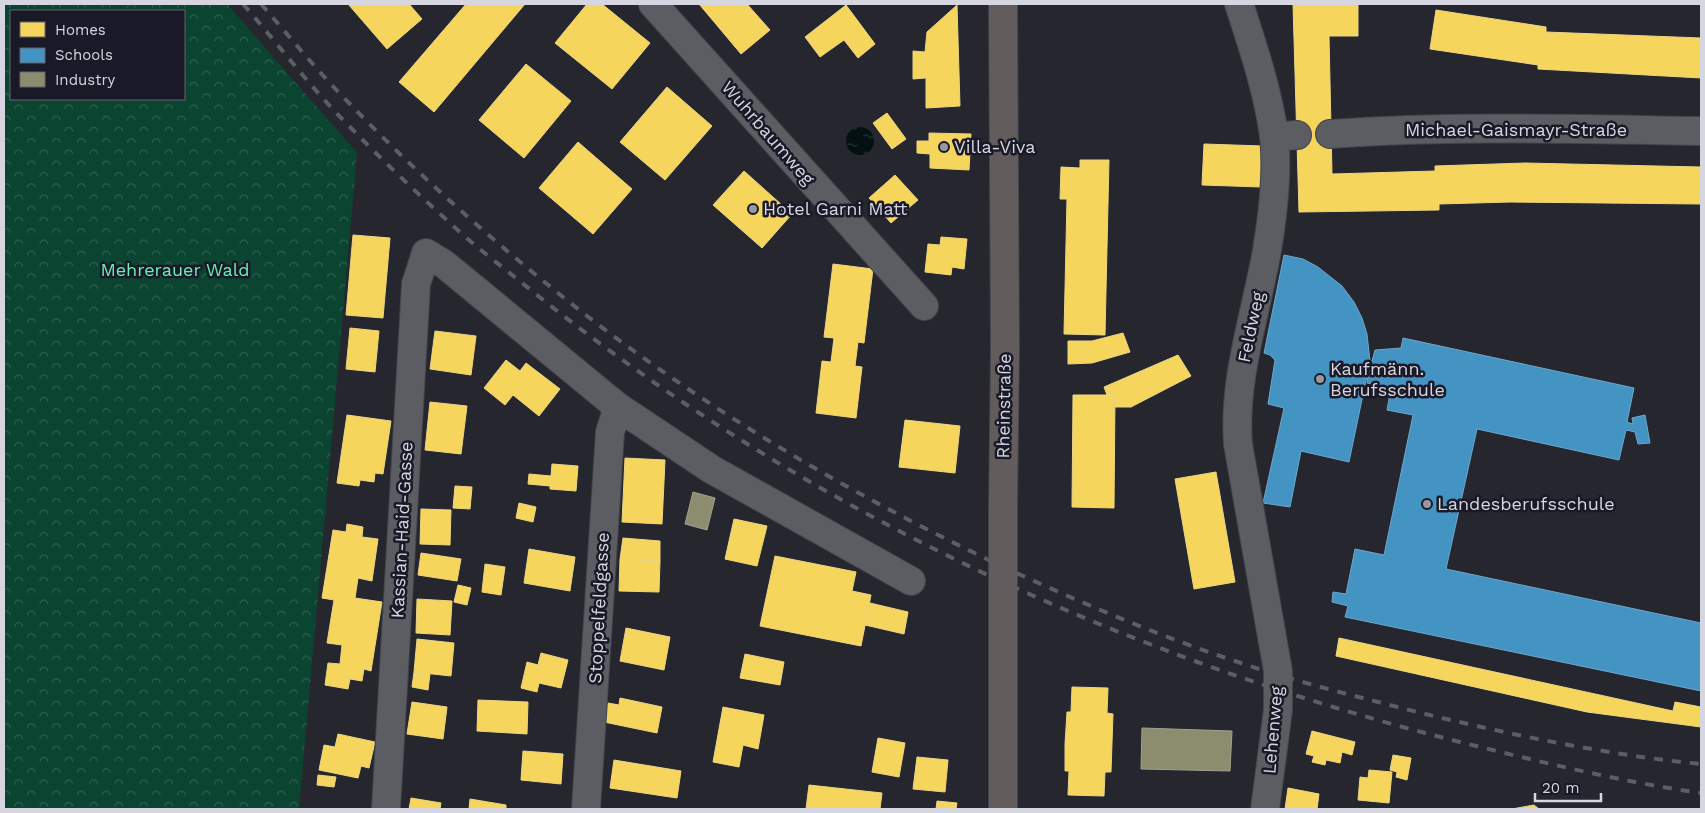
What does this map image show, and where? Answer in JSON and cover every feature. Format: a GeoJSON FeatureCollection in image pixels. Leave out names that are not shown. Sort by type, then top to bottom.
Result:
{"type":"FeatureCollection","features":[{"type":"Feature","properties":{"kind":"main road","name":"Rheinstraße"},"geometry":{"type":"LineString","coordinates":[[1003,4],[1006,348],[1003,508],[1003,809]]}},
{"type":"Feature","properties":{"kind":"street","name":"Wuhrbaumweg"},"geometry":{"type":"LineString","coordinates":[[653,4],[924,306]]}},
{"type":"Feature","properties":{"kind":"street","name":"Feldweg"},"geometry":{"type":"LineString","coordinates":[[1239,4],[1285,136],[1273,198],[1267,248],[1238,390],[1236,416],[1238,444],[1275,651]]}},
{"type":"Feature","properties":{"kind":"street","name":"Michael-Gaismayr-Straße"},"geometry":{"type":"LineString","coordinates":[[1330,134],[1406,129],[1495,128],[1701,131]]}},
{"type":"Feature","properties":{"kind":"street","name":"Kassian-Haid-Gasse"},"geometry":{"type":"LineString","coordinates":[[386,809],[416,284],[426,252],[444,264],[618,407]]}},
{"type":"Feature","properties":{"kind":"street"},"geometry":{"type":"LineString","coordinates":[[618,407],[711,469],[911,581]]}},
{"type":"Feature","properties":{"kind":"street","name":"Stoppelfeldgasse"},"geometry":{"type":"LineString","coordinates":[[586,809],[610,432],[618,407]]}},
{"type":"Feature","properties":{"kind":"street","name":"Lehenweg"},"geometry":{"type":"LineString","coordinates":[[1265,809],[1278,710],[1275,651]]}},
{"type":"Feature","properties":{"kind":"green space","name":"Mehrerauer Wald"},"geometry":{"type":"Polygon","coordinates":[[[4,4],[227,4],[357,153],[299,809],[4,809],[4,4]]]}},
{"type":"Feature","properties":{"kind":"water"},"geometry":{"type":"Polygon","coordinates":[[[860,127],[870,131],[874,141],[870,151],[860,155],[850,151],[846,141],[850,131],[860,127]]]}},
{"type":"Feature","properties":{"kind":"building: Homes"},"geometry":{"type":"Polygon","coordinates":[[[348,4],[409,4],[422,19],[387,49],[348,4]]]}},
{"type":"Feature","properties":{"kind":"building: Homes"},"geometry":{"type":"Polygon","coordinates":[[[466,4],[525,4],[434,112],[399,82],[466,4]]]}},
{"type":"Feature","properties":{"kind":"building: Homes"},"geometry":{"type":"Polygon","coordinates":[[[587,4],[602,4],[650,43],[612,89],[555,43],[587,4]]]}},
{"type":"Feature","properties":{"kind":"building: Homes"},"geometry":{"type":"Polygon","coordinates":[[[699,4],[747,4],[770,30],[741,54],[699,4]]]}},
{"type":"Feature","properties":{"kind":"building: Homes"},"geometry":{"type":"Polygon","coordinates":[[[1293,4],[1358,4],[1358,36],[1329,36],[1332,174],[1435,171],[1435,166],[1525,163],[1701,167],[1701,204],[1510,202],[1439,204],[1439,210],[1299,212],[1293,4]]]}},
{"type":"Feature","properties":{"kind":"building: Homes"},"geometry":{"type":"Polygon","coordinates":[[[846,5],[875,44],[858,58],[844,40],[820,57],[805,37],[846,5]]]}},
{"type":"Feature","properties":{"kind":"building: Homes"},"geometry":{"type":"Polygon","coordinates":[[[957,5],[960,106],[926,108],[926,78],[913,79],[913,51],[925,52],[927,32],[957,5]]]}},
{"type":"Feature","properties":{"kind":"building: Homes"},"geometry":{"type":"Polygon","coordinates":[[[1436,10],[1546,27],[1546,32],[1701,38],[1701,78],[1538,69],[1538,65],[1430,49],[1436,10]]]}},
{"type":"Feature","properties":{"kind":"building: Homes"},"geometry":{"type":"Polygon","coordinates":[[[526,64],[571,101],[524,158],[479,120],[526,64]]]}},
{"type":"Feature","properties":{"kind":"building: Homes"},"geometry":{"type":"Polygon","coordinates":[[[667,87],[712,126],[665,180],[620,142],[667,87]]]}},
{"type":"Feature","properties":{"kind":"building: Homes"},"geometry":{"type":"Polygon","coordinates":[[[887,113],[906,139],[892,149],[873,123],[887,113]]]}},
{"type":"Feature","properties":{"kind":"building: Homes","name":"Villa-Viva"},"geometry":{"type":"Polygon","coordinates":[[[929,133],[971,134],[969,170],[930,168],[930,154],[917,153],[917,141],[929,141],[929,133]]]}},
{"type":"Feature","properties":{"kind":"building: Homes"},"geometry":{"type":"Polygon","coordinates":[[[578,142],[632,189],[593,234],[539,188],[578,142]]]}},
{"type":"Feature","properties":{"kind":"building: Homes"},"geometry":{"type":"Polygon","coordinates":[[[1204,144],[1263,146],[1261,187],[1202,185],[1204,144]]]}},
{"type":"Feature","properties":{"kind":"building: Homes"},"geometry":{"type":"Polygon","coordinates":[[[1080,160],[1109,160],[1105,335],[1064,334],[1067,199],[1060,199],[1061,167],[1080,168],[1080,160]]]}},
{"type":"Feature","properties":{"kind":"building: Homes","name":"Hotel Garni Matt"},"geometry":{"type":"Polygon","coordinates":[[[744,171],[792,214],[762,248],[713,205],[744,171]]]}},
{"type":"Feature","properties":{"kind":"building: Homes"},"geometry":{"type":"Polygon","coordinates":[[[895,175],[918,200],[891,223],[869,198],[895,175]]]}},
{"type":"Feature","properties":{"kind":"building: Homes"},"geometry":{"type":"Polygon","coordinates":[[[353,235],[390,238],[383,318],[346,315],[353,235]]]}},
{"type":"Feature","properties":{"kind":"building: Homes"},"geometry":{"type":"Polygon","coordinates":[[[941,237],[967,239],[964,269],[952,267],[951,275],[925,272],[928,244],[940,245],[941,237]]]}},
{"type":"Feature","properties":{"kind":"building: Homes"},"geometry":{"type":"Polygon","coordinates":[[[833,264],[873,269],[864,343],[858,342],[855,366],[862,367],[856,418],[816,413],[822,361],[831,362],[834,338],[824,337],[833,264]]]}},
{"type":"Feature","properties":{"kind":"building: Homes"},"geometry":{"type":"Polygon","coordinates":[[[350,328],[379,331],[375,372],[346,369],[350,328]]]}},
{"type":"Feature","properties":{"kind":"building: Homes"},"geometry":{"type":"Polygon","coordinates":[[[435,331],[476,336],[471,375],[430,369],[435,331]]]}},
{"type":"Feature","properties":{"kind":"building: Homes"},"geometry":{"type":"Polygon","coordinates":[[[1123,333],[1130,352],[1092,363],[1068,364],[1068,341],[1092,341],[1123,333]]]}},
{"type":"Feature","properties":{"kind":"building: Homes"},"geometry":{"type":"Polygon","coordinates":[[[1178,355],[1191,376],[1131,407],[1115,407],[1115,395],[1107,395],[1104,387],[1178,355]]]}},
{"type":"Feature","properties":{"kind":"building: Homes"},"geometry":{"type":"Polygon","coordinates":[[[506,360],[520,371],[526,363],[560,389],[539,416],[513,395],[505,405],[484,388],[506,360]]]}},
{"type":"Feature","properties":{"kind":"building: Homes"},"geometry":{"type":"Polygon","coordinates":[[[1073,395],[1115,395],[1114,508],[1072,507],[1073,395]]]}},
{"type":"Feature","properties":{"kind":"building: Homes"},"geometry":{"type":"Polygon","coordinates":[[[430,402],[467,406],[461,454],[425,450],[430,402]]]}},
{"type":"Feature","properties":{"kind":"building: Homes"},"geometry":{"type":"Polygon","coordinates":[[[347,415],[391,421],[383,474],[375,473],[374,482],[360,480],[359,486],[337,483],[347,415]]]}},
{"type":"Feature","properties":{"kind":"building: Homes"},"geometry":{"type":"Polygon","coordinates":[[[905,420],[960,426],[955,473],[899,467],[905,420]]]}},
{"type":"Feature","properties":{"kind":"building: Homes"},"geometry":{"type":"Polygon","coordinates":[[[625,458],[665,460],[662,524],[622,522],[625,458]]]}},
{"type":"Feature","properties":{"kind":"building: Homes"},"geometry":{"type":"Polygon","coordinates":[[[552,464],[578,466],[576,491],[550,489],[550,486],[528,484],[529,474],[551,476],[552,464]]]}},
{"type":"Feature","properties":{"kind":"building: Homes"},"geometry":{"type":"Polygon","coordinates":[[[1216,472],[1235,582],[1194,589],[1175,479],[1216,472]]]}},
{"type":"Feature","properties":{"kind":"building: Homes"},"geometry":{"type":"Polygon","coordinates":[[[455,486],[472,487],[470,509],[453,508],[455,486]]]}},
{"type":"Feature","properties":{"kind":"building: Homes"},"geometry":{"type":"Polygon","coordinates":[[[519,503],[536,507],[533,522],[516,518],[519,503]]]}},
{"type":"Feature","properties":{"kind":"building: Homes"},"geometry":{"type":"Polygon","coordinates":[[[421,509],[451,510],[450,545],[420,544],[421,509]]]}},
{"type":"Feature","properties":{"kind":"building: Homes"},"geometry":{"type":"Polygon","coordinates":[[[734,519],[767,526],[757,566],[725,559],[734,519]]]}},
{"type":"Feature","properties":{"kind":"building: Homes"},"geometry":{"type":"Polygon","coordinates":[[[347,524],[363,527],[362,537],[378,539],[372,581],[358,578],[355,598],[382,602],[371,671],[364,669],[362,681],[350,679],[348,689],[325,685],[328,663],[340,664],[342,645],[327,643],[334,600],[322,598],[333,530],[346,532],[347,524]]]}},
{"type":"Feature","properties":{"kind":"building: Homes"},"geometry":{"type":"Polygon","coordinates":[[[623,538],[660,541],[660,561],[620,559],[623,538]]]}},
{"type":"Feature","properties":{"kind":"building: Homes"},"geometry":{"type":"Polygon","coordinates":[[[529,549],[575,557],[570,591],[524,583],[529,549]]]}},
{"type":"Feature","properties":{"kind":"building: Homes"},"geometry":{"type":"Polygon","coordinates":[[[421,553],[461,559],[457,581],[418,575],[421,553]]]}},
{"type":"Feature","properties":{"kind":"building: Homes"},"geometry":{"type":"Polygon","coordinates":[[[775,556],[856,572],[852,591],[871,595],[861,646],[760,626],[775,556]]]}},
{"type":"Feature","properties":{"kind":"building: Homes"},"geometry":{"type":"Polygon","coordinates":[[[620,559],[660,561],[659,592],[619,591],[620,559]]]}},
{"type":"Feature","properties":{"kind":"building: Homes"},"geometry":{"type":"Polygon","coordinates":[[[485,564],[505,567],[501,595],[482,592],[485,564]]]}},
{"type":"Feature","properties":{"kind":"building: Homes"},"geometry":{"type":"Polygon","coordinates":[[[458,585],[471,588],[467,605],[454,602],[458,585]]]}},
{"type":"Feature","properties":{"kind":"building: Homes"},"geometry":{"type":"Polygon","coordinates":[[[417,599],[452,601],[450,635],[416,633],[417,599]]]}},
{"type":"Feature","properties":{"kind":"building: Homes"},"geometry":{"type":"Polygon","coordinates":[[[870,603],[908,612],[904,634],[865,625],[870,603]]]}},
{"type":"Feature","properties":{"kind":"building: Homes"},"geometry":{"type":"Polygon","coordinates":[[[626,628],[670,637],[664,670],[620,661],[626,628]]]}},
{"type":"Feature","properties":{"kind":"building: Homes"},"geometry":{"type":"Polygon","coordinates":[[[1339,638],[1673,711],[1675,702],[1701,707],[1701,727],[1587,712],[1336,656],[1339,638]]]}},
{"type":"Feature","properties":{"kind":"building: Homes"},"geometry":{"type":"Polygon","coordinates":[[[417,639],[454,643],[451,676],[414,672],[417,639]]]}},
{"type":"Feature","properties":{"kind":"building: Homes"},"geometry":{"type":"Polygon","coordinates":[[[541,653],[568,660],[561,688],[539,683],[537,692],[521,688],[527,662],[538,665],[541,653]]]}},
{"type":"Feature","properties":{"kind":"building: Homes"},"geometry":{"type":"Polygon","coordinates":[[[745,654],[784,662],[780,685],[740,678],[745,654]]]}},
{"type":"Feature","properties":{"kind":"building: Homes"},"geometry":{"type":"Polygon","coordinates":[[[414,672],[430,674],[428,690],[412,687],[414,672]]]}},
{"type":"Feature","properties":{"kind":"building: Homes"},"geometry":{"type":"Polygon","coordinates":[[[1072,687],[1108,688],[1107,713],[1113,714],[1111,772],[1105,772],[1104,796],[1068,795],[1069,771],[1065,771],[1065,744],[1067,712],[1071,712],[1072,687]]]}},
{"type":"Feature","properties":{"kind":"building: Homes"},"geometry":{"type":"Polygon","coordinates":[[[620,698],[662,707],[657,733],[604,722],[608,703],[619,705],[620,698]]]}},
{"type":"Feature","properties":{"kind":"building: Homes"},"geometry":{"type":"Polygon","coordinates":[[[478,700],[528,702],[527,734],[477,731],[478,700]]]}},
{"type":"Feature","properties":{"kind":"building: Homes"},"geometry":{"type":"Polygon","coordinates":[[[412,702],[447,707],[443,739],[407,734],[412,702]]]}},
{"type":"Feature","properties":{"kind":"building: Homes"},"geometry":{"type":"Polygon","coordinates":[[[723,707],[764,715],[758,749],[743,745],[739,767],[713,762],[723,707]]]}},
{"type":"Feature","properties":{"kind":"building: Homes"},"geometry":{"type":"Polygon","coordinates":[[[1312,731],[1355,742],[1352,755],[1342,752],[1340,763],[1326,760],[1325,765],[1312,762],[1314,756],[1306,754],[1312,731]]]}},
{"type":"Feature","properties":{"kind":"building: Homes"},"geometry":{"type":"Polygon","coordinates":[[[338,734],[375,742],[369,768],[361,766],[358,778],[319,770],[324,745],[335,747],[338,734]]]}},
{"type":"Feature","properties":{"kind":"building: Homes"},"geometry":{"type":"Polygon","coordinates":[[[878,738],[905,743],[899,777],[872,772],[878,738]]]}},
{"type":"Feature","properties":{"kind":"building: Homes"},"geometry":{"type":"Polygon","coordinates":[[[523,751],[563,754],[561,784],[521,780],[523,751]]]}},
{"type":"Feature","properties":{"kind":"building: Homes"},"geometry":{"type":"Polygon","coordinates":[[[1393,755],[1411,758],[1407,780],[1396,777],[1397,772],[1390,770],[1393,755]]]}},
{"type":"Feature","properties":{"kind":"building: Homes"},"geometry":{"type":"Polygon","coordinates":[[[917,757],[948,760],[945,792],[913,789],[917,757]]]}},
{"type":"Feature","properties":{"kind":"building: Homes"},"geometry":{"type":"Polygon","coordinates":[[[614,760],[681,771],[677,798],[610,788],[614,760]]]}},
{"type":"Feature","properties":{"kind":"building: Homes"},"geometry":{"type":"Polygon","coordinates":[[[1369,770],[1392,772],[1389,803],[1358,800],[1360,777],[1368,778],[1369,770]]]}},
{"type":"Feature","properties":{"kind":"building: Homes"},"geometry":{"type":"Polygon","coordinates":[[[318,775],[336,777],[334,787],[317,785],[318,775]]]}},
{"type":"Feature","properties":{"kind":"building: Homes"},"geometry":{"type":"Polygon","coordinates":[[[809,785],[882,793],[880,809],[806,809],[809,785]]]}},
{"type":"Feature","properties":{"kind":"building: Homes"},"geometry":{"type":"Polygon","coordinates":[[[1288,788],[1319,794],[1317,809],[1285,809],[1288,788]]]}},
{"type":"Feature","properties":{"kind":"building: Homes"},"geometry":{"type":"Polygon","coordinates":[[[411,798],[441,803],[440,809],[409,809],[411,798]]]}},
{"type":"Feature","properties":{"kind":"building: Homes"},"geometry":{"type":"Polygon","coordinates":[[[470,799],[506,805],[506,809],[469,809],[470,799]]]}},
{"type":"Feature","properties":{"kind":"building: Homes"},"geometry":{"type":"Polygon","coordinates":[[[937,801],[957,803],[956,809],[936,809],[937,801]]]}},
{"type":"Feature","properties":{"kind":"building: Homes"},"geometry":{"type":"Polygon","coordinates":[[[1534,805],[1539,809],[1512,809],[1534,805]]]}},
{"type":"Feature","properties":{"kind":"building: Schools","name":"Kaufmänn. Berufsschule"},"geometry":{"type":"Polygon","coordinates":[[[1284,255],[1303,259],[1318,267],[1342,286],[1354,302],[1362,318],[1367,334],[1370,361],[1349,462],[1301,451],[1290,507],[1263,503],[1284,408],[1268,404],[1275,360],[1270,355],[1264,353],[1284,255]]]}},
{"type":"Feature","properties":{"kind":"building: Schools","name":"Landesberufsschule"},"geometry":{"type":"Polygon","coordinates":[[[1403,338],[1634,388],[1627,422],[1633,424],[1632,418],[1645,415],[1650,443],[1638,444],[1635,432],[1626,430],[1619,460],[1477,429],[1446,569],[1701,623],[1701,691],[1345,617],[1348,606],[1332,602],[1333,592],[1346,594],[1355,549],[1384,555],[1413,415],[1387,410],[1391,388],[1367,383],[1370,361],[1372,361],[1375,350],[1401,348],[1403,338]]]}},
{"type":"Feature","properties":{"kind":"building: Industry"},"geometry":{"type":"Polygon","coordinates":[[[693,492],[715,498],[707,530],[685,524],[693,492]]]}},
{"type":"Feature","properties":{"kind":"building: Industry"},"geometry":{"type":"Polygon","coordinates":[[[1142,728],[1232,731],[1230,771],[1141,769],[1142,728]]]}},
{"type":"Feature","properties":{"kind":"railway"},"geometry":{"type":"LineString","coordinates":[[243,4],[308,81],[362,139],[403,180],[478,247],[637,371],[746,443],[859,509],[975,569],[1094,622],[1216,669],[1341,709],[1468,744],[1613,778],[1701,793]]}},
{"type":"Feature","properties":{"kind":"railway"},"geometry":{"type":"LineString","coordinates":[[261,4],[327,80],[406,160],[495,240],[587,316],[687,388],[739,422],[845,486],[899,515],[1010,570],[1094,607],[1178,641],[1258,669],[1351,695],[1490,729],[1595,750],[1701,764]]}},
{"type":"Feature","properties":{"kind":"place","name":"Villa-Viva"},"geometry":{"type":"Point","coordinates":[944,147]}},
{"type":"Feature","properties":{"kind":"place","name":"Hotel Garni Matt"},"geometry":{"type":"Point","coordinates":[753,209]}},
{"type":"Feature","properties":{"kind":"place","name":"Kaufmänn. Berufsschule"},"geometry":{"type":"Point","coordinates":[1320,379]}},
{"type":"Feature","properties":{"kind":"place","name":"Landesberufsschule"},"geometry":{"type":"Point","coordinates":[1427,504]}}]}
